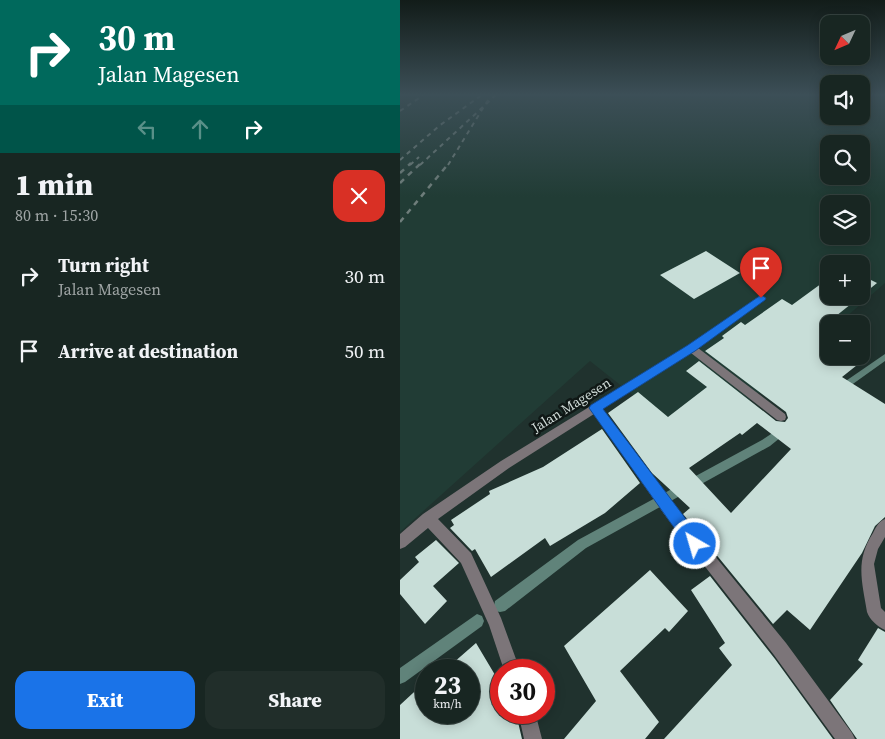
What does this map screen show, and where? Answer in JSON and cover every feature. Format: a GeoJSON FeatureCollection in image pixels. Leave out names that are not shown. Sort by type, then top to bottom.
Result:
{"type":"FeatureCollection","features":[{"type":"Feature","properties":{"kind":"street","name":"Jalan Magesen"},"geometry":{"type":"LineString","coordinates":[[400,542],[428,518],[595,408],[691,348],[761,298]]}},
{"type":"Feature","properties":{"kind":"street"},"geometry":{"type":"LineString","coordinates":[[691,348],[782,417]]}},
{"type":"Feature","properties":{"kind":"street"},"geometry":{"type":"LineString","coordinates":[[595,408],[669,510],[780,649],[846,739]]}},
{"type":"Feature","properties":{"kind":"street"},"geometry":{"type":"LineString","coordinates":[[428,518],[466,558],[496,623],[508,659]]}},
{"type":"Feature","properties":{"kind":"street"},"geometry":{"type":"LineString","coordinates":[[885,525],[872,546],[867,564],[873,610],[885,622]]}},
{"type":"Feature","properties":{"kind":"street"},"geometry":{"type":"LineString","coordinates":[[529,724],[533,739]]}},
{"type":"Feature","properties":{"kind":"shaded area"},"geometry":{"type":"Polygon","coordinates":[[[400,128],[885,128],[885,283],[870,296],[870,255],[820,255],[820,305],[860,305],[848,315],[820,315],[820,340],[697,446],[590,361],[400,532],[400,128]]]}},
{"type":"Feature","properties":{"kind":"building"},"geometry":{"type":"Polygon","coordinates":[[[706,251],[740,273],[694,299],[660,275],[706,251]]]}},
{"type":"Feature","properties":{"kind":"building"},"geometry":{"type":"Polygon","coordinates":[[[870,280],[877,283],[870,289],[870,280]]]}},
{"type":"Feature","properties":{"kind":"building"},"geometry":{"type":"Polygon","coordinates":[[[820,285],[820,305],[850,305],[837,315],[820,315],[820,365],[857,365],[842,377],[885,404],[885,517],[875,526],[862,553],[810,630],[787,610],[773,624],[683,514],[690,508],[652,473],[608,413],[638,392],[668,417],[707,387],[686,371],[699,361],[776,421],[785,422],[788,418],[786,412],[705,351],[724,338],[722,336],[741,322],[745,325],[782,299],[792,305],[820,285]],[[757,423],[742,435],[740,433],[689,468],[731,513],[791,449],[757,423]]]}},
{"type":"Feature","properties":{"kind":"building"},"geometry":{"type":"Polygon","coordinates":[[[602,429],[640,483],[605,513],[550,546],[545,538],[491,577],[475,549],[472,551],[450,528],[454,525],[451,520],[490,494],[489,491],[543,467],[602,429]]]}},
{"type":"Feature","properties":{"kind":"building"},"geometry":{"type":"Polygon","coordinates":[[[436,540],[459,563],[433,586],[447,601],[425,624],[400,594],[400,580],[419,562],[415,557],[436,540]]]}},
{"type":"Feature","properties":{"kind":"building"},"geometry":{"type":"Polygon","coordinates":[[[650,570],[688,611],[669,632],[665,628],[620,671],[659,722],[645,739],[564,739],[596,701],[564,646],[650,570]]]}},
{"type":"Feature","properties":{"kind":"building"},"geometry":{"type":"Polygon","coordinates":[[[710,576],[775,659],[833,739],[664,739],[732,665],[719,648],[725,643],[691,590],[710,576]]]}},
{"type":"Feature","properties":{"kind":"building"},"geometry":{"type":"Polygon","coordinates":[[[878,628],[885,632],[885,739],[857,739],[830,700],[863,664],[858,660],[878,628]]]}},
{"type":"Feature","properties":{"kind":"building"},"geometry":{"type":"Polygon","coordinates":[[[476,643],[490,667],[490,724],[518,724],[522,739],[400,739],[400,705],[415,691],[415,724],[480,724],[480,659],[458,659],[476,643]]]}},
{"type":"Feature","properties":{"kind":"waterway"},"geometry":{"type":"LineString","coordinates":[[840,389],[885,357]]}},
{"type":"Feature","properties":{"kind":"waterway"},"geometry":{"type":"LineString","coordinates":[[500,606],[582,544],[766,443],[783,430]]}},
{"type":"Feature","properties":{"kind":"waterway"},"geometry":{"type":"LineString","coordinates":[[400,677],[477,621]]}},
{"type":"Feature","properties":{"kind":"railway"},"geometry":{"type":"LineString","coordinates":[[400,160],[436,128]]}},
{"type":"Feature","properties":{"kind":"railway"},"geometry":{"type":"LineString","coordinates":[[420,165],[460,128]]}},
{"type":"Feature","properties":{"kind":"railway"},"geometry":{"type":"LineString","coordinates":[[448,165],[470,128]]}},
{"type":"Feature","properties":{"kind":"railway"},"geometry":{"type":"LineString","coordinates":[[410,165],[419,157]]}},
{"type":"Feature","properties":{"kind":"railway"},"geometry":{"type":"LineString","coordinates":[[400,173],[411,163]]}},
{"type":"Feature","properties":{"kind":"railway"},"geometry":{"type":"LineString","coordinates":[[400,183],[421,163]]}},
{"type":"Feature","properties":{"kind":"railway"},"geometry":{"type":"LineString","coordinates":[[400,222],[449,163]]}},
{"type":"Feature","properties":{"kind":"route"},"geometry":{"type":"LineString","coordinates":[[695,544],[595,408],[691,348],[761,298]]}}]}
